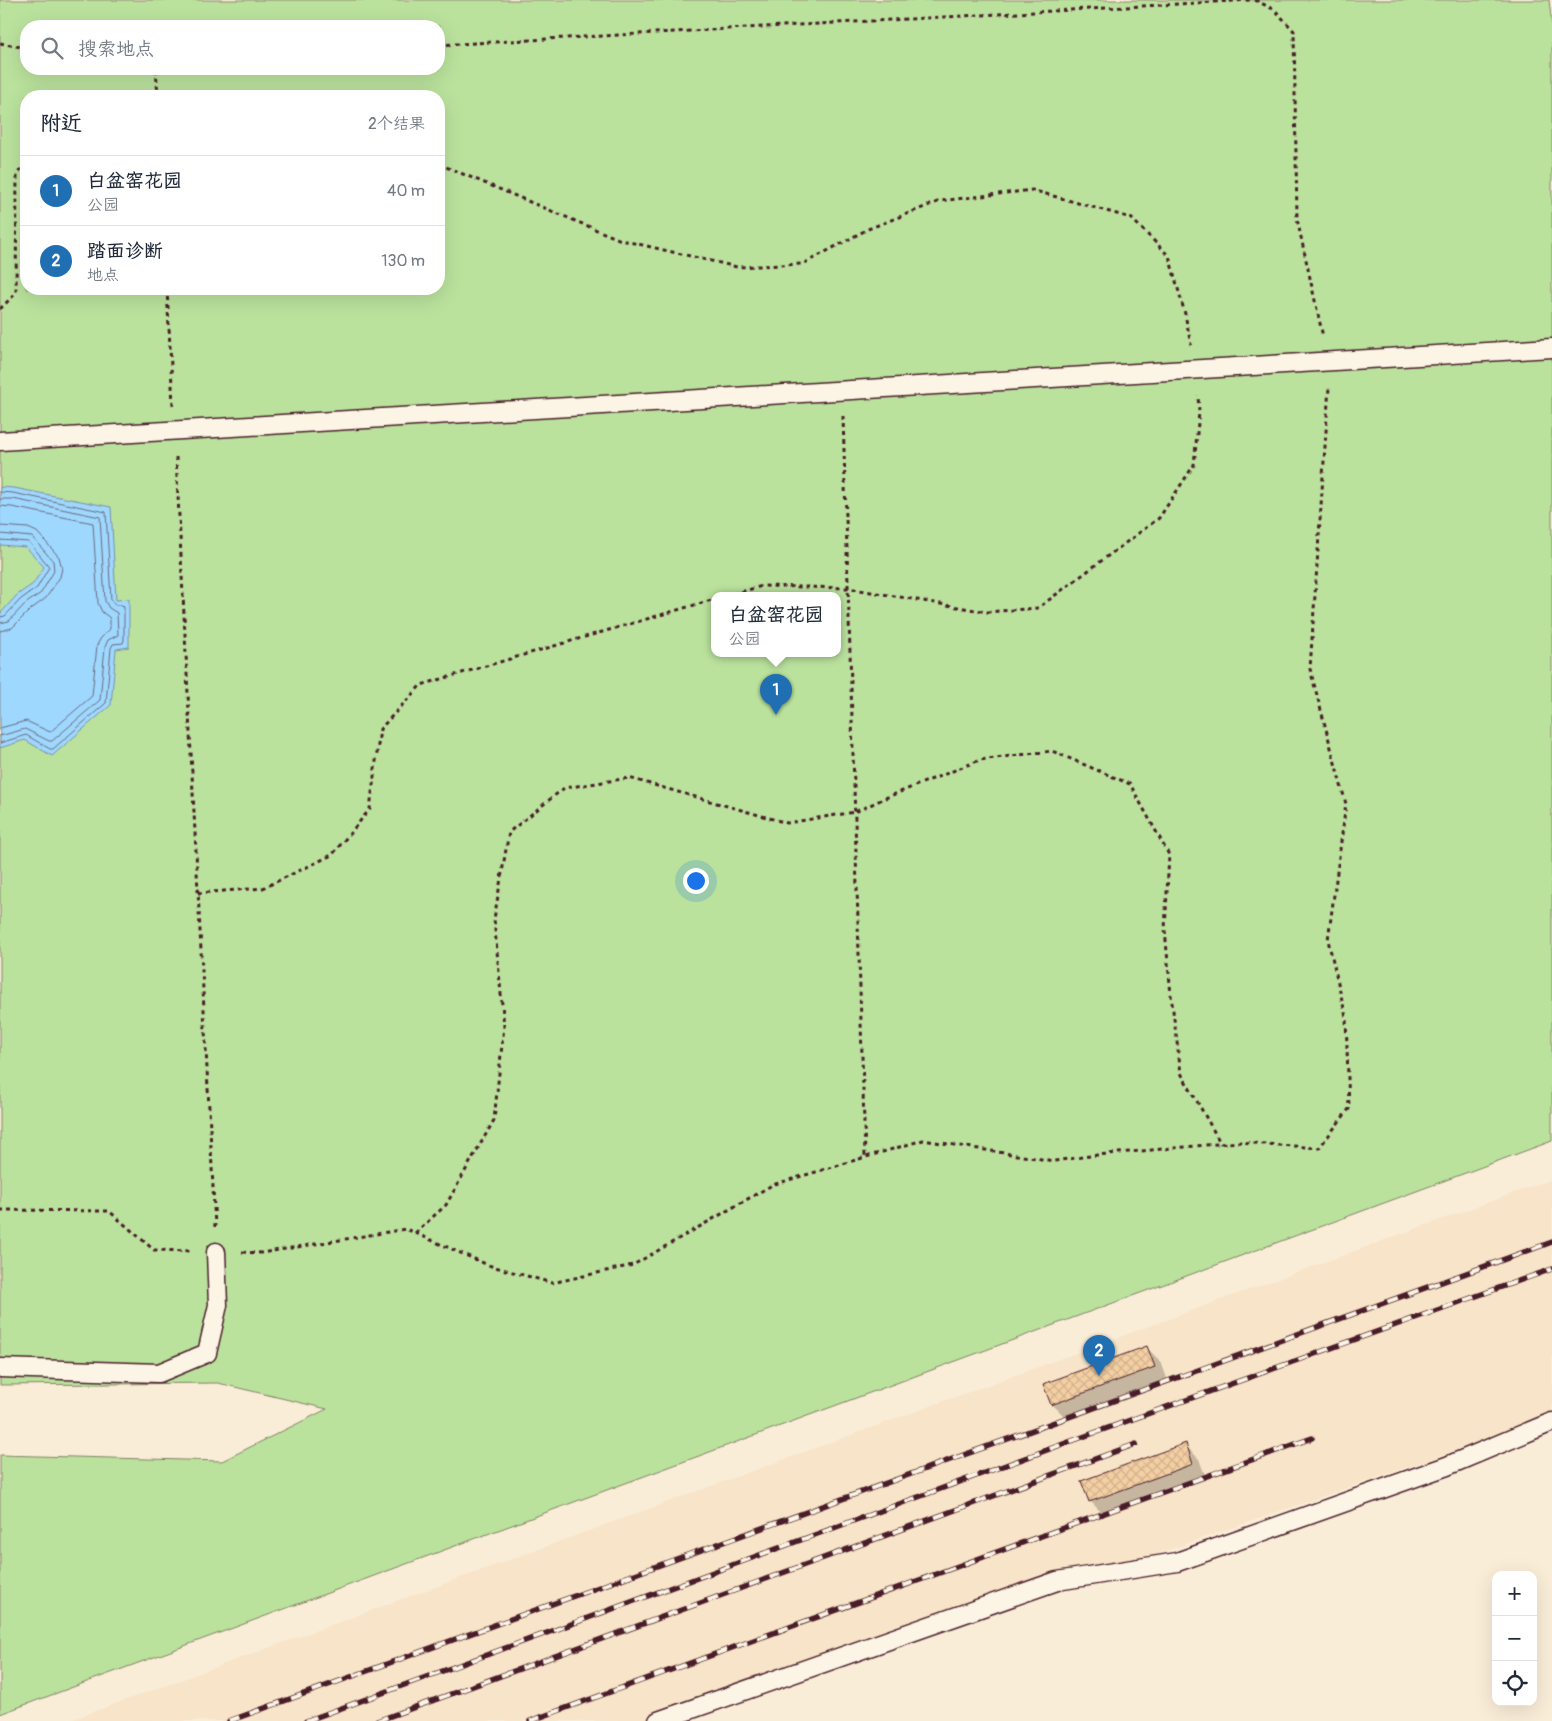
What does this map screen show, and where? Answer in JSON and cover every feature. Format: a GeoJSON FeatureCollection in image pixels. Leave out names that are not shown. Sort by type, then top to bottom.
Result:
{"type":"FeatureCollection","features":[{"type":"Feature","properties":{"kind":"lane"},"geometry":{"type":"LineString","coordinates":[[0,441],[1552,348]]}},
{"type":"Feature","properties":{"kind":"lane"},"geometry":{"type":"LineString","coordinates":[[0,1368],[159,1373],[207,1353],[218,1305],[216,1252]]}},
{"type":"Feature","properties":{"kind":"lane"},"geometry":{"type":"LineString","coordinates":[[658,1721],[1057,1581],[1177,1562],[1447,1466],[1552,1422]]}},
{"type":"Feature","properties":{"kind":"path"},"geometry":{"type":"LineString","coordinates":[[445,45],[1251,0]]}},
{"type":"Feature","properties":{"kind":"path"},"geometry":{"type":"LineString","coordinates":[[0,1210],[109,1212],[154,1250],[261,1253],[406,1229],[488,1265],[552,1283],[633,1266],[772,1185],[922,1140],[1054,1161],[1097,1155],[1239,1142],[1319,1148],[1350,1109],[1346,1017],[1328,940],[1346,804],[1310,669],[1330,368],[1297,219],[1294,32],[1275,10],[1255,0]]}},
{"type":"Feature","properties":{"kind":"path"},"geometry":{"type":"LineString","coordinates":[[0,42],[20,47]]}},
{"type":"Feature","properties":{"kind":"path"},"geometry":{"type":"LineString","coordinates":[[156,75],[158,90]]}},
{"type":"Feature","properties":{"kind":"path"},"geometry":{"type":"LineString","coordinates":[[0,309],[16,293],[17,174],[20,170]]}},
{"type":"Feature","properties":{"kind":"path"},"geometry":{"type":"LineString","coordinates":[[167,295],[216,1252]]}},
{"type":"Feature","properties":{"kind":"path"},"geometry":{"type":"LineString","coordinates":[[842,390],[865,1157]]}},
{"type":"Feature","properties":{"kind":"path"},"geometry":{"type":"LineString","coordinates":[[198,893],[263,888],[332,855],[370,809],[380,729],[421,685],[711,600]]}},
{"type":"Feature","properties":{"kind":"path"},"geometry":{"type":"LineString","coordinates":[[415,1233],[446,1205],[494,1120],[504,1026],[494,919],[509,832],[564,788],[629,778],[787,823],[855,812],[980,760],[1052,751],[1130,784],[1169,855],[1165,930],[1181,1073],[1221,1144]]}},
{"type":"Feature","properties":{"kind":"shaded area"},"geometry":{"type":"Polygon","coordinates":[[[1552,1179],[1552,1417],[675,1721],[68,1721],[1552,1179]]]}},
{"type":"Feature","properties":{"kind":"green space"},"geometry":{"type":"Polygon","coordinates":[[[0,0],[1549,0],[1552,26],[1552,1141],[0,1714],[0,1455],[222,1461],[327,1409],[218,1383],[0,1385],[0,0]]]}},
{"type":"Feature","properties":{"kind":"water"},"geometry":{"type":"Polygon","coordinates":[[[0,487],[111,507],[116,600],[129,599],[129,647],[116,649],[111,705],[52,756],[25,740],[0,748],[0,614],[17,595],[33,584],[44,567],[26,547],[0,545],[0,487]]]}},
{"type":"Feature","properties":{"kind":"building"},"geometry":{"type":"Polygon","coordinates":[[[1147,1346],[1155,1367],[1051,1405],[1043,1384],[1147,1346]]]}},
{"type":"Feature","properties":{"kind":"building"},"geometry":{"type":"Polygon","coordinates":[[[1186,1443],[1193,1464],[1089,1502],[1081,1481],[1186,1443]]]}},
{"type":"Feature","properties":{"kind":"railway"},"geometry":{"type":"LineString","coordinates":[[229,1721],[1552,1242]]}},
{"type":"Feature","properties":{"kind":"railway"},"geometry":{"type":"LineString","coordinates":[[306,1721],[1066,1443],[1552,1269]]}},
{"type":"Feature","properties":{"kind":"railway"},"geometry":{"type":"LineString","coordinates":[[530,1721],[1312,1438]]}},
{"type":"Feature","properties":{"kind":"railway"},"geometry":{"type":"LineString","coordinates":[[377,1721],[1136,1444]]}},
{"type":"Feature","properties":{"kind":"place","name":"白盆窑花园"},"geometry":{"type":"Point","coordinates":[776,715]}},
{"type":"Feature","properties":{"kind":"place","name":"踏面诊断"},"geometry":{"type":"Point","coordinates":[1099,1376]}}]}
